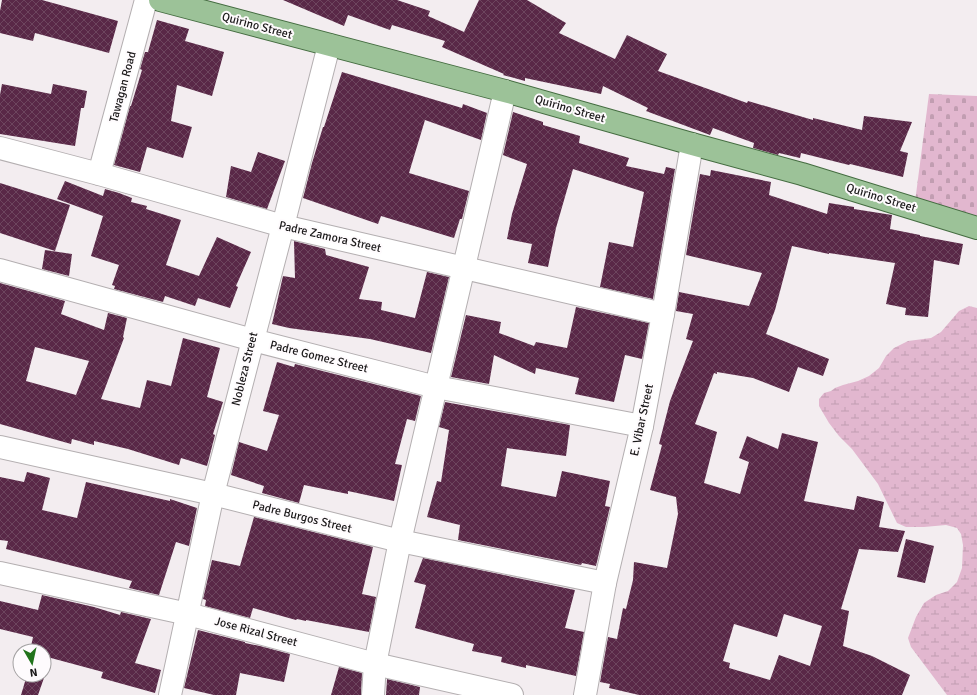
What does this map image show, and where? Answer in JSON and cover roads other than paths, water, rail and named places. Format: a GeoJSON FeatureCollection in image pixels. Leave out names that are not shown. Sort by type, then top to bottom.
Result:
{"type":"FeatureCollection","features":[{"type":"Feature","properties":{"kind":"main road","name":"Quirino Street"},"geometry":{"type":"LineString","coordinates":[[160,0],[505,91],[802,174],[977,228]]}},
{"type":"Feature","properties":{"kind":"street","name":"Tawagan Road"},"geometry":{"type":"LineString","coordinates":[[99,174],[146,0]]}},
{"type":"Feature","properties":{"kind":"street","name":"Nobleza Street"},"geometry":{"type":"LineString","coordinates":[[170,695],[213,494],[283,226],[328,45]]}},
{"type":"Feature","properties":{"kind":"street"},"geometry":{"type":"LineString","coordinates":[[373,695],[375,664],[400,541],[505,91]]}},
{"type":"Feature","properties":{"kind":"street","name":"E. Vibar Street"},"geometry":{"type":"LineString","coordinates":[[585,695],[605,583],[642,426],[692,144]]}},
{"type":"Feature","properties":{"kind":"street","name":"Padre Zamora Street"},"geometry":{"type":"LineString","coordinates":[[0,148],[99,174],[283,226],[663,314]]}},
{"type":"Feature","properties":{"kind":"street","name":"Padre Gomez Street"},"geometry":{"type":"LineString","coordinates":[[0,270],[253,340],[436,387],[642,426]]}},
{"type":"Feature","properties":{"kind":"street","name":"Padre Burgos Street"},"geometry":{"type":"LineString","coordinates":[[0,447],[213,494],[400,541],[605,583]]}},
{"type":"Feature","properties":{"kind":"street","name":"Jose Rizal Street"},"geometry":{"type":"LineString","coordinates":[[0,573],[188,614],[375,664],[512,695]]}}]}
